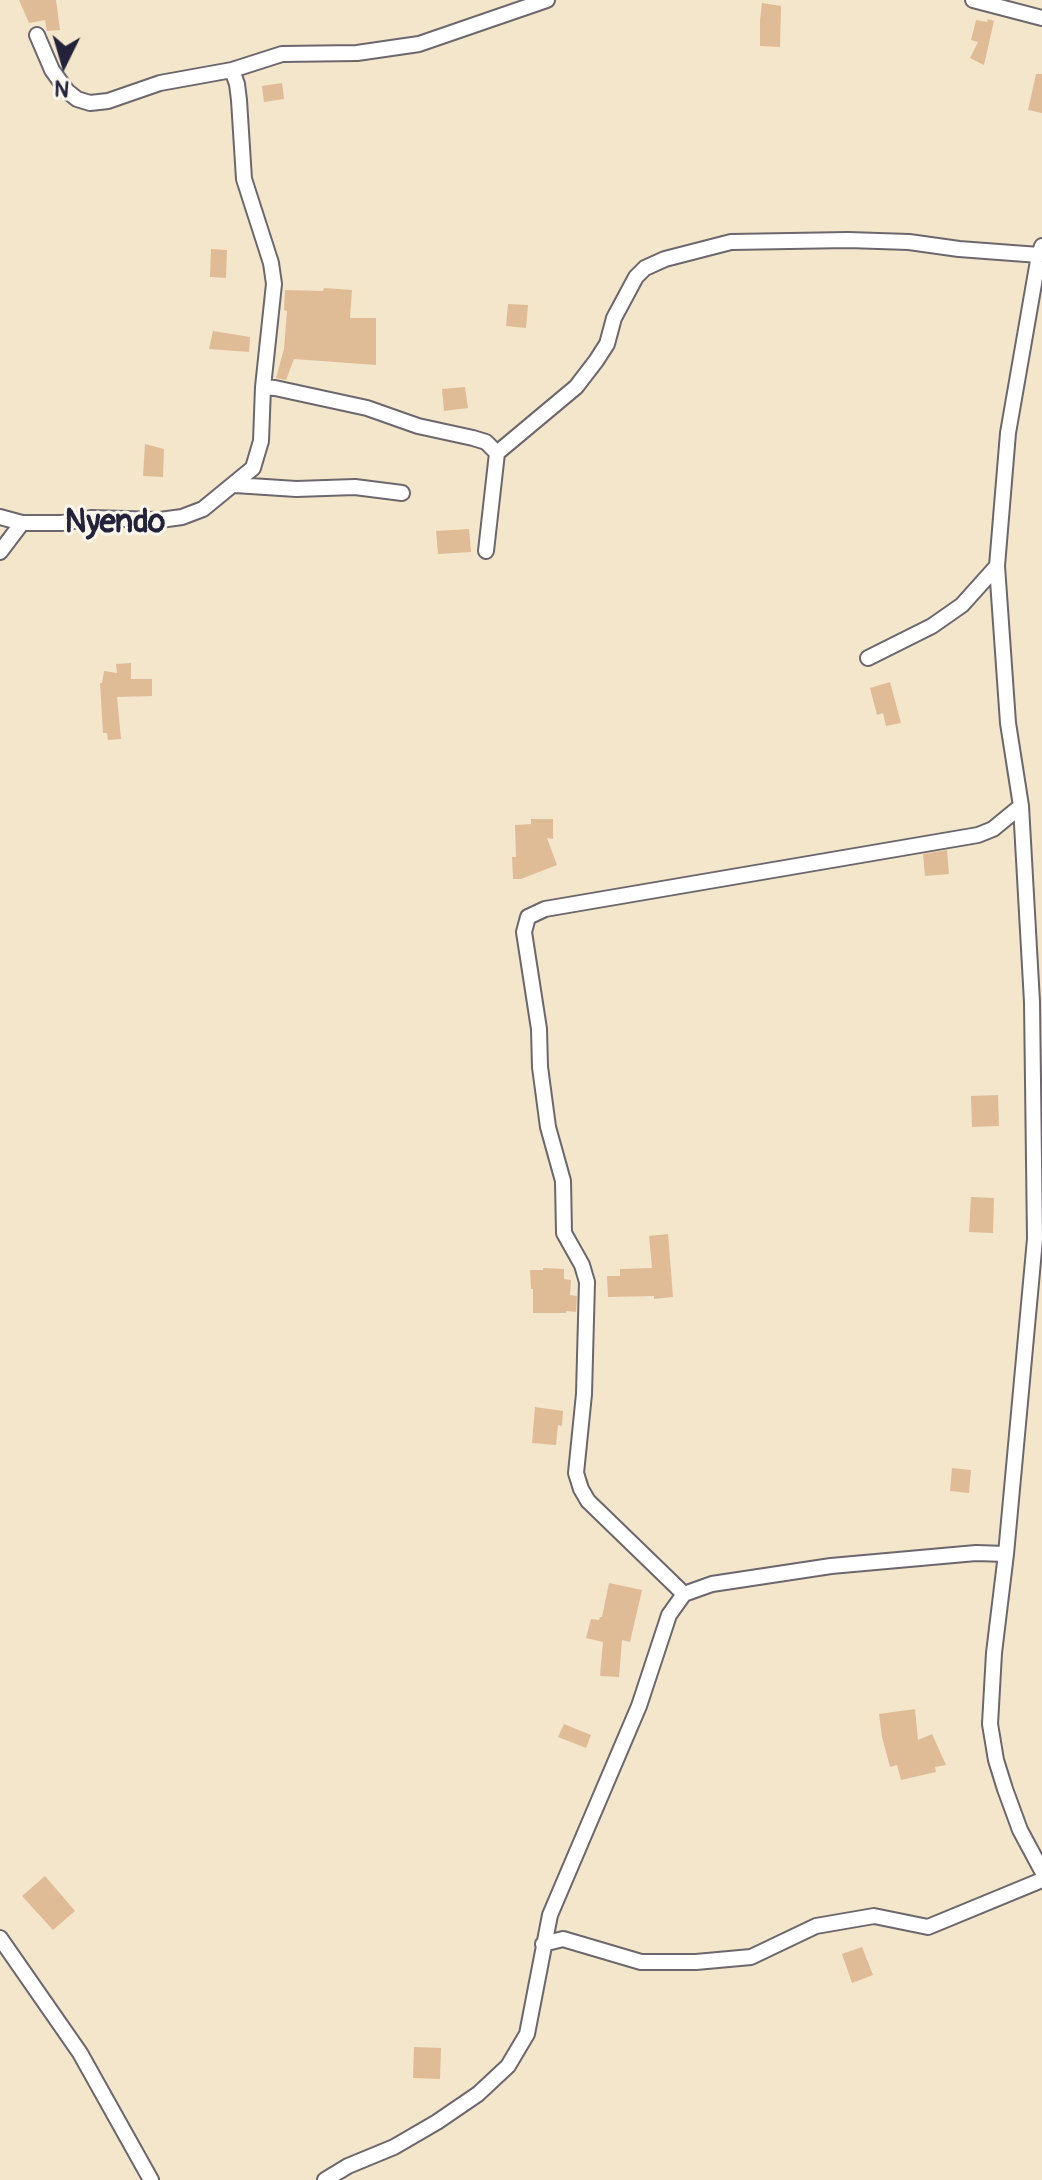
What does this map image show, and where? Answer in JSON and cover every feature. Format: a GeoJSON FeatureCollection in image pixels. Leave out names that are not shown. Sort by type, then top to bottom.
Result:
{"type":"FeatureCollection","features":[{"type":"Feature","properties":{"kind":"street"},"geometry":{"type":"LineString","coordinates":[[37,35],[52,70],[67,91],[77,99],[90,103],[108,101],[160,83],[232,70],[282,54],[357,53],[419,44],[547,0]]}},
{"type":"Feature","properties":{"kind":"street"},"geometry":{"type":"LineString","coordinates":[[973,0],[1042,18]]}},
{"type":"Feature","properties":{"kind":"street"},"geometry":{"type":"LineString","coordinates":[[0,517],[22,523],[62,523],[91,518],[160,520],[182,517],[203,509],[235,485],[248,474],[256,461],[261,441],[263,387],[274,284],[271,263],[244,179],[239,100],[232,70]]}},
{"type":"Feature","properties":{"kind":"street"},"geometry":{"type":"LineString","coordinates":[[486,551],[497,453],[576,387],[607,344],[614,318],[636,277],[645,268],[665,259],[731,242],[848,240],[909,242],[959,249],[1040,250],[1008,433],[997,566],[1008,723],[1021,806],[1032,1002],[1035,1239],[994,1653],[990,1724],[1005,1789],[1020,1830],[1042,1871]]}},
{"type":"Feature","properties":{"kind":"street"},"geometry":{"type":"LineString","coordinates":[[263,387],[367,408],[418,426],[486,442],[497,453]]}},
{"type":"Feature","properties":{"kind":"street"},"geometry":{"type":"LineString","coordinates":[[235,485],[296,489],[355,487],[402,493]]}},
{"type":"Feature","properties":{"kind":"street"},"geometry":{"type":"LineString","coordinates":[[0,552],[22,523]]}},
{"type":"Feature","properties":{"kind":"street"},"geometry":{"type":"LineString","coordinates":[[868,658],[932,626],[962,605],[997,566]]}},
{"type":"Feature","properties":{"kind":"street"},"geometry":{"type":"LineString","coordinates":[[684,1594],[588,1501],[576,1473],[584,1394],[587,1282],[582,1265],[564,1233],[563,1181],[548,1127],[540,1067],[539,1029],[524,932],[528,917],[545,909],[978,835],[993,829],[1021,806]]}},
{"type":"Feature","properties":{"kind":"street"},"geometry":{"type":"LineString","coordinates":[[325,2180],[348,2166],[394,2147],[437,2122],[478,2094],[508,2066],[527,2034],[550,1915],[639,1706],[669,1615],[684,1594],[712,1584],[831,1566],[976,1553],[1006,1554]]}},
{"type":"Feature","properties":{"kind":"street"},"geometry":{"type":"LineString","coordinates":[[543,1944],[563,1939],[641,1962],[696,1962],[751,1957],[816,1926],[874,1916],[928,1927],[1042,1880]]}},
{"type":"Feature","properties":{"kind":"street"},"geometry":{"type":"LineString","coordinates":[[0,1938],[80,2053],[151,2180]]}},
{"type":"Feature","properties":{"kind":"building"},"geometry":{"type":"Polygon","coordinates":[[[19,0],[56,0],[60,30],[47,31],[45,20],[29,23],[19,0]]]}},
{"type":"Feature","properties":{"kind":"building"},"geometry":{"type":"Polygon","coordinates":[[[762,3],[781,6],[780,47],[760,46],[762,3]]]}},
{"type":"Feature","properties":{"kind":"building"},"geometry":{"type":"Polygon","coordinates":[[[988,19],[994,21],[984,65],[970,58],[978,42],[971,40],[976,20],[987,22],[988,19]]]}},
{"type":"Feature","properties":{"kind":"building"},"geometry":{"type":"Polygon","coordinates":[[[1036,74],[1042,74],[1042,113],[1028,110],[1036,74]]]}},
{"type":"Feature","properties":{"kind":"building"},"geometry":{"type":"Polygon","coordinates":[[[282,83],[284,99],[264,102],[262,86],[282,83]]]}},
{"type":"Feature","properties":{"kind":"building"},"geometry":{"type":"Polygon","coordinates":[[[211,249],[227,250],[226,278],[210,277],[211,249]]]}},
{"type":"Feature","properties":{"kind":"building"},"geometry":{"type":"Polygon","coordinates":[[[324,288],[352,290],[350,318],[376,318],[376,365],[294,359],[286,380],[276,378],[284,349],[285,290],[323,291],[324,288]]]}},
{"type":"Feature","properties":{"kind":"building"},"geometry":{"type":"Polygon","coordinates":[[[508,304],[528,305],[526,328],[506,326],[508,304]]]}},
{"type":"Feature","properties":{"kind":"building"},"geometry":{"type":"Polygon","coordinates":[[[213,331],[250,337],[249,352],[209,349],[213,331]]]}},
{"type":"Feature","properties":{"kind":"building"},"geometry":{"type":"Polygon","coordinates":[[[465,387],[468,408],[444,411],[442,389],[465,387]]]}},
{"type":"Feature","properties":{"kind":"building"},"geometry":{"type":"Polygon","coordinates":[[[145,444],[164,449],[163,477],[143,476],[145,444]]]}},
{"type":"Feature","properties":{"kind":"building"},"geometry":{"type":"Polygon","coordinates":[[[469,529],[471,552],[438,554],[436,531],[469,529]]]}},
{"type":"Feature","properties":{"kind":"building"},"geometry":{"type":"Polygon","coordinates":[[[131,663],[131,679],[152,679],[152,696],[117,697],[121,739],[108,740],[107,733],[103,733],[100,683],[104,671],[117,673],[116,664],[131,663]]]}},
{"type":"Feature","properties":{"kind":"building"},"geometry":{"type":"Polygon","coordinates":[[[890,682],[901,723],[886,726],[883,713],[877,715],[870,688],[890,682]]]}},
{"type":"Feature","properties":{"kind":"building"},"geometry":{"type":"Polygon","coordinates":[[[531,819],[553,819],[553,839],[547,838],[557,865],[521,879],[513,879],[515,825],[531,824],[531,819]]]}},
{"type":"Feature","properties":{"kind":"building"},"geometry":{"type":"Polygon","coordinates":[[[947,850],[949,874],[925,876],[923,854],[947,850]]]}},
{"type":"Feature","properties":{"kind":"building"},"geometry":{"type":"Polygon","coordinates":[[[998,1095],[999,1126],[972,1127],[971,1096],[998,1095]]]}},
{"type":"Feature","properties":{"kind":"building"},"geometry":{"type":"Polygon","coordinates":[[[971,1197],[994,1198],[993,1233],[969,1232],[971,1197]]]}},
{"type":"Feature","properties":{"kind":"building"},"geometry":{"type":"Polygon","coordinates":[[[668,1234],[673,1297],[608,1297],[607,1276],[620,1276],[620,1269],[652,1268],[649,1236],[668,1234]]]}},
{"type":"Feature","properties":{"kind":"building"},"geometry":{"type":"Polygon","coordinates":[[[564,1269],[564,1279],[571,1280],[570,1295],[577,1296],[576,1312],[533,1313],[530,1270],[564,1269]]]}},
{"type":"Feature","properties":{"kind":"building"},"geometry":{"type":"Polygon","coordinates":[[[535,1407],[563,1411],[556,1445],[532,1443],[535,1407]]]}},
{"type":"Feature","properties":{"kind":"building"},"geometry":{"type":"Polygon","coordinates":[[[952,1468],[971,1470],[969,1493],[950,1491],[952,1468]]]}},
{"type":"Feature","properties":{"kind":"building"},"geometry":{"type":"Polygon","coordinates":[[[609,1583],[642,1590],[630,1642],[622,1640],[619,1677],[600,1676],[603,1642],[586,1638],[591,1619],[599,1620],[602,1617],[609,1583]]]}},
{"type":"Feature","properties":{"kind":"building"},"geometry":{"type":"Polygon","coordinates":[[[915,1709],[918,1740],[932,1734],[946,1765],[935,1767],[936,1772],[901,1780],[897,1765],[890,1767],[879,1714],[915,1709]]]}},
{"type":"Feature","properties":{"kind":"building"},"geometry":{"type":"Polygon","coordinates":[[[564,1724],[591,1735],[586,1748],[558,1737],[564,1724]]]}},
{"type":"Feature","properties":{"kind":"building"},"geometry":{"type":"Polygon","coordinates":[[[45,1876],[75,1911],[53,1930],[22,1896],[45,1876]]]}},
{"type":"Feature","properties":{"kind":"building"},"geometry":{"type":"Polygon","coordinates":[[[862,1947],[873,1975],[852,1983],[842,1954],[862,1947]]]}},
{"type":"Feature","properties":{"kind":"building"},"geometry":{"type":"Polygon","coordinates":[[[414,2047],[441,2048],[440,2079],[413,2078],[414,2047]]]}},
{"type":"Feature","properties":{"kind":"district","name":"Nyendo"},"geometry":{"type":"Point","coordinates":[115,524]}}]}
